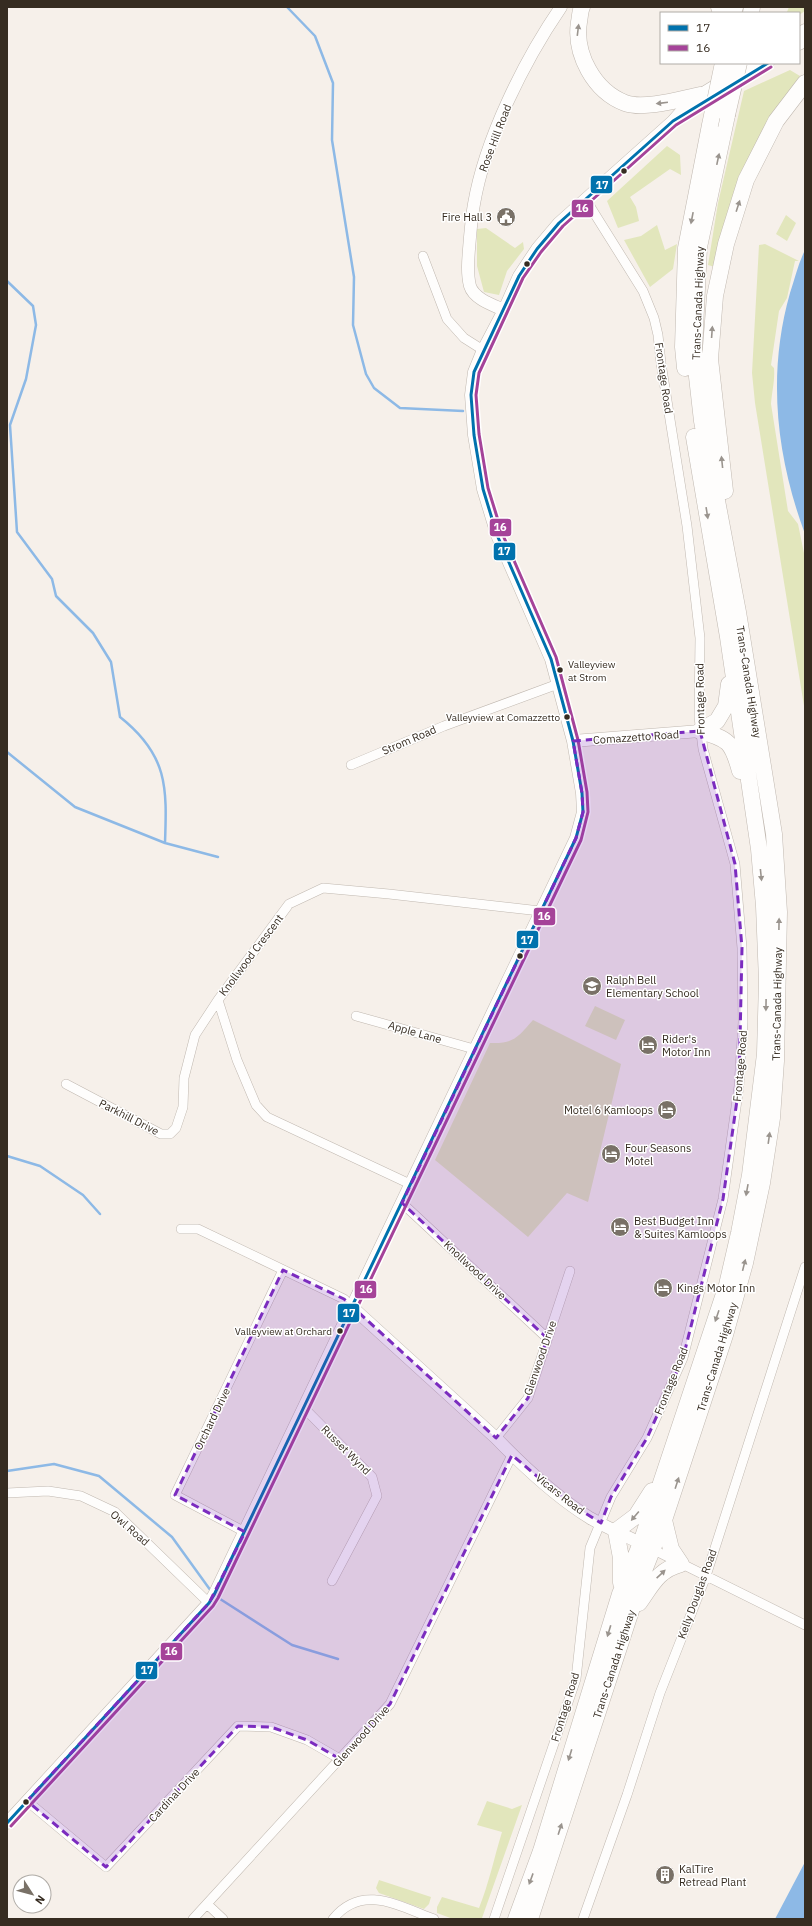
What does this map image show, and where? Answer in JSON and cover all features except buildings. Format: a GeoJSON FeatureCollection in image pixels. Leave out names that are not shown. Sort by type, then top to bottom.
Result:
{"type":"FeatureCollection","features":[{"type":"Feature","properties":{"kind":"highway"},"geometry":{"type":"LineString","coordinates":[[582,7],[577,35],[581,57],[595,79],[609,93],[626,103],[650,104],[702,99]]}},
{"type":"Feature","properties":{"kind":"highway","name":"Trans-Canada Highway"},"geometry":{"type":"LineString","coordinates":[[530,1919],[630,1616],[663,1472],[727,1285],[750,1175],[765,1054],[765,922],[759,849],[728,637],[693,429],[683,346],[686,248],[723,64]]}},
{"type":"Feature","properties":{"kind":"highway","name":"Trans-Canada Highway"},"geometry":{"type":"LineString","coordinates":[[516,1919],[541,1851],[620,1594],[646,1546],[664,1520],[726,1335],[743,1270],[762,1183],[772,1118],[776,1061],[779,912],[774,834],[738,612],[702,422],[694,350],[699,247],[739,64]]}},
{"type":"Feature","properties":{"kind":"highway"},"geometry":{"type":"LineString","coordinates":[[738,612],[710,359],[715,296],[726,244],[746,180],[776,121],[805,83]]}},
{"type":"Feature","properties":{"kind":"highway"},"geometry":{"type":"LineString","coordinates":[[700,731],[717,721],[726,706],[729,686],[728,637]]}},
{"type":"Feature","properties":{"kind":"highway"},"geometry":{"type":"LineString","coordinates":[[700,731],[740,726],[761,751]]}},
{"type":"Feature","properties":{"kind":"highway"},"geometry":{"type":"LineString","coordinates":[[700,731],[718,736],[730,745],[737,759],[746,790],[759,849]]}},
{"type":"Feature","properties":{"kind":"highway"},"geometry":{"type":"LineString","coordinates":[[620,1594],[621,1558],[616,1531],[636,1516],[663,1472]]}},
{"type":"Feature","properties":{"kind":"highway"},"geometry":{"type":"LineString","coordinates":[[630,1616],[659,1575],[668,1568],[682,1564],[671,1549],[664,1520]]}},
{"type":"Feature","properties":{"kind":"street","name":"Rose Hill Road"},"geometry":{"type":"LineString","coordinates":[[504,310],[482,299],[470,287],[468,258],[474,204],[486,155],[513,92],[549,25],[561,7]]}},
{"type":"Feature","properties":{"kind":"street"},"geometry":{"type":"LineString","coordinates":[[702,99],[751,64]]}},
{"type":"Feature","properties":{"kind":"street"},"geometry":{"type":"LineString","coordinates":[[7,1823],[209,1603],[305,1409],[474,1049],[576,838],[583,812],[582,793],[573,741],[558,684],[551,659],[497,536],[482,489],[474,435],[471,395],[474,372],[483,350],[504,310],[518,276],[537,249],[559,223],[672,121],[687,105],[702,99],[766,64]]}},
{"type":"Feature","properties":{"kind":"street","name":"Frontage Road"},"geometry":{"type":"LineString","coordinates":[[494,1919],[576,1679],[590,1548],[611,1497],[647,1438],[683,1358],[723,1198],[740,1086],[743,1022],[742,948],[735,864],[703,749],[700,731],[700,638],[687,526],[661,363],[658,335],[654,318],[644,291],[611,237],[591,208],[587,197]]}},
{"type":"Feature","properties":{"kind":"street"},"geometry":{"type":"LineString","coordinates":[[424,256],[447,319],[464,338],[483,350]]}},
{"type":"Feature","properties":{"kind":"street","name":"Strom Road"},"geometry":{"type":"LineString","coordinates":[[351,765],[444,726],[558,684]]}},
{"type":"Feature","properties":{"kind":"street","name":"Comazzetto Road"},"geometry":{"type":"LineString","coordinates":[[573,741],[700,731]]}},
{"type":"Feature","properties":{"kind":"street","name":"Knollwood Crescent"},"geometry":{"type":"LineString","coordinates":[[410,1184],[267,1117],[256,1105],[237,1060],[218,1000],[289,904],[323,888],[382,893],[540,911]]}},
{"type":"Feature","properties":{"kind":"street","name":"Parkhill Drive"},"geometry":{"type":"LineString","coordinates":[[66,1084],[162,1134],[170,1134],[176,1128],[183,1107],[184,1078],[195,1035],[218,1000]]}},
{"type":"Feature","properties":{"kind":"street","name":"Apple Lane"},"geometry":{"type":"LineString","coordinates":[[356,1016],[474,1049]]}},
{"type":"Feature","properties":{"kind":"street","name":"Knollwood Drive"},"geometry":{"type":"LineString","coordinates":[[402,1203],[548,1338]]}},
{"type":"Feature","properties":{"kind":"street"},"geometry":{"type":"LineString","coordinates":[[181,1229],[198,1229],[344,1299],[352,1307]]}},
{"type":"Feature","properties":{"kind":"street","name":"Kelly Douglas Road"},"geometry":{"type":"LineString","coordinates":[[584,1919],[627,1795],[660,1693],[706,1576],[805,1267]]}},
{"type":"Feature","properties":{"kind":"street","name":"Orchard Drive"},"geometry":{"type":"LineString","coordinates":[[245,1532],[175,1495],[283,1270]]}},
{"type":"Feature","properties":{"kind":"street","name":"Glenwood Drive"},"geometry":{"type":"LineString","coordinates":[[496,1438],[528,1398],[570,1271]]}},
{"type":"Feature","properties":{"kind":"street","name":"Vicars Road"},"geometry":{"type":"LineString","coordinates":[[352,1307],[496,1438],[512,1455],[566,1501],[600,1523],[805,1625]]}},
{"type":"Feature","properties":{"kind":"street","name":"Russet Wynd"},"geometry":{"type":"LineString","coordinates":[[305,1409],[372,1477],[377,1496],[332,1581]]}},
{"type":"Feature","properties":{"kind":"street","name":"Glenwood Drive"},"geometry":{"type":"LineString","coordinates":[[193,1919],[390,1704],[512,1455]]}},
{"type":"Feature","properties":{"kind":"street","name":"Owl Road"},"geometry":{"type":"LineString","coordinates":[[7,1493],[48,1491],[81,1496],[115,1512],[209,1603]]}},
{"type":"Feature","properties":{"kind":"street","name":"Cardinal Drive"},"geometry":{"type":"LineString","coordinates":[[27,1801],[106,1867],[238,1726],[271,1727],[308,1740],[340,1759]]}},
{"type":"Feature","properties":{"kind":"street"},"geometry":{"type":"LineString","coordinates":[[333,1919],[342,1908],[361,1900],[379,1899],[434,1919]]}},
{"type":"Feature","properties":{"kind":"street"},"geometry":{"type":"LineString","coordinates":[[207,1904],[223,1919]]}},
{"type":"Feature","properties":{"kind":"highlighted area"},"geometry":{"type":"Polygon","coordinates":[[[700,731],[735,864],[742,948],[739,1086],[723,1199],[683,1358],[647,1438],[611,1497],[601,1523],[566,1501],[512,1455],[390,1704],[340,1759],[307,1740],[271,1727],[238,1726],[106,1867],[27,1801],[209,1603],[245,1532],[175,1495],[283,1270],[344,1299],[496,1438],[528,1398],[547,1338],[402,1203],[576,838],[583,812],[582,793],[573,741],[700,731]]]}},
{"type":"Feature","properties":{"kind":"green space"},"geometry":{"type":"Polygon","coordinates":[[[789,7],[805,7],[805,11],[800,14],[800,12],[787,12],[789,7]]]}},
{"type":"Feature","properties":{"kind":"green space"},"geometry":{"type":"Polygon","coordinates":[[[790,70],[800,76],[772,118],[715,267],[708,265],[718,203],[744,91],[790,70]]]}},
{"type":"Feature","properties":{"kind":"green space"},"geometry":{"type":"Polygon","coordinates":[[[667,146],[680,155],[681,175],[670,169],[630,197],[636,207],[639,221],[618,228],[607,201],[667,146]]]}},
{"type":"Feature","properties":{"kind":"green space"},"geometry":{"type":"Polygon","coordinates":[[[786,215],[796,223],[787,241],[776,234],[786,215]]]}},
{"type":"Feature","properties":{"kind":"green space"},"geometry":{"type":"Polygon","coordinates":[[[657,225],[665,250],[677,244],[673,269],[650,287],[624,240],[641,236],[657,225]]]}},
{"type":"Feature","properties":{"kind":"green space"},"geometry":{"type":"Polygon","coordinates":[[[486,228],[515,248],[523,242],[524,249],[507,271],[499,295],[484,292],[477,266],[477,229],[486,228]]]}},
{"type":"Feature","properties":{"kind":"green space"},"geometry":{"type":"Polygon","coordinates":[[[765,244],[799,261],[795,261],[787,298],[779,311],[771,365],[774,368],[774,382],[771,404],[788,511],[798,524],[805,558],[805,712],[755,403],[752,373],[759,245],[765,244]]]}},
{"type":"Feature","properties":{"kind":"green space"},"geometry":{"type":"Polygon","coordinates":[[[595,1006],[625,1020],[616,1040],[585,1026],[595,1006]]]}},
{"type":"Feature","properties":{"kind":"green space"},"geometry":{"type":"Polygon","coordinates":[[[533,1020],[621,1064],[588,1202],[567,1193],[528,1237],[435,1160],[490,1043],[510,1041],[519,1035],[533,1020]]]}},
{"type":"Feature","properties":{"kind":"green space"},"geometry":{"type":"Polygon","coordinates":[[[487,1801],[512,1809],[522,1805],[482,1918],[453,1919],[437,1913],[437,1907],[442,1897],[479,1908],[489,1880],[502,1832],[477,1825],[487,1801]]]}},
{"type":"Feature","properties":{"kind":"green space"},"geometry":{"type":"Polygon","coordinates":[[[379,1880],[431,1897],[429,1904],[424,1909],[379,1893],[376,1888],[379,1880]]]}},
{"type":"Feature","properties":{"kind":"water"},"geometry":{"type":"Polygon","coordinates":[[[805,250],[805,534],[795,505],[781,445],[777,384],[783,323],[798,266],[805,250]]]}},
{"type":"Feature","properties":{"kind":"water"},"geometry":{"type":"Polygon","coordinates":[[[805,1862],[805,1919],[775,1919],[805,1862]]]}},
{"type":"Feature","properties":{"kind":"waterway"},"geometry":{"type":"LineString","coordinates":[[287,7],[315,36],[333,83],[332,140],[354,277],[353,325],[366,374],[374,388],[400,408],[463,411]]}},
{"type":"Feature","properties":{"kind":"waterway"},"geometry":{"type":"LineString","coordinates":[[7,281],[33,306],[36,325],[26,379],[10,425],[17,532],[52,579],[56,596],[93,633],[111,662],[120,717],[136,731],[148,745],[156,759],[161,773],[166,805],[165,843]]}},
{"type":"Feature","properties":{"kind":"waterway"},"geometry":{"type":"LineString","coordinates":[[7,752],[75,807],[165,843],[218,857]]}},
{"type":"Feature","properties":{"kind":"waterway"},"geometry":{"type":"LineString","coordinates":[[7,1156],[40,1166],[83,1195],[100,1214]]}},
{"type":"Feature","properties":{"kind":"waterway"},"geometry":{"type":"LineString","coordinates":[[7,1471],[54,1464],[99,1476],[172,1537],[211,1591]]}},
{"type":"Feature","properties":{"kind":"waterway"},"geometry":{"type":"LineString","coordinates":[[217,1597],[292,1645],[338,1659]]}},
{"type":"Feature","properties":{"kind":"transit line","name":"17"},"geometry":{"type":"LineString","coordinates":[[7,1823],[209,1603],[214,1595],[576,838],[583,812],[582,793],[573,741],[551,659],[497,535],[483,489],[474,435],[471,395],[474,372],[519,276],[537,249],[559,223],[673,121],[766,64]]}},
{"type":"Feature","properties":{"kind":"transit line","name":"16"},"geometry":{"type":"LineString","coordinates":[[11,1826],[213,1606],[218,1598],[581,840],[588,812],[587,792],[578,740],[556,657],[502,533],[488,488],[479,434],[476,395],[479,373],[523,278],[541,252],[563,226],[676,125],[771,67]]}},
{"type":"Feature","properties":{"kind":"place","name":"Fire Hall 3"},"geometry":{"type":"Point","coordinates":[506,217]}},
{"type":"Feature","properties":{"kind":"place","name":"Valleyview at Strom"},"geometry":{"type":"Point","coordinates":[560,670]}},
{"type":"Feature","properties":{"kind":"place","name":"Valleyview at Comazzetto"},"geometry":{"type":"Point","coordinates":[567,717]}},
{"type":"Feature","properties":{"kind":"place","name":"Ralph Bell Elementary School"},"geometry":{"type":"Point","coordinates":[592,986]}},
{"type":"Feature","properties":{"kind":"place","name":"Rider's Motor Inn"},"geometry":{"type":"Point","coordinates":[648,1045]}},
{"type":"Feature","properties":{"kind":"place","name":"Motel 6 Kamloops"},"geometry":{"type":"Point","coordinates":[667,1110]}},
{"type":"Feature","properties":{"kind":"place","name":"Four Seasons Motel"},"geometry":{"type":"Point","coordinates":[611,1154]}},
{"type":"Feature","properties":{"kind":"place","name":"Best Budget Inn & Suites Kamloops"},"geometry":{"type":"Point","coordinates":[620,1227]}},
{"type":"Feature","properties":{"kind":"place","name":"Kings Motor Inn"},"geometry":{"type":"Point","coordinates":[663,1288]}},
{"type":"Feature","properties":{"kind":"place","name":"Valleyview at Orchard"},"geometry":{"type":"Point","coordinates":[340,1331]}},
{"type":"Feature","properties":{"kind":"place","name":"KalTire Retread Plant"},"geometry":{"type":"Point","coordinates":[665,1875]}}]}
